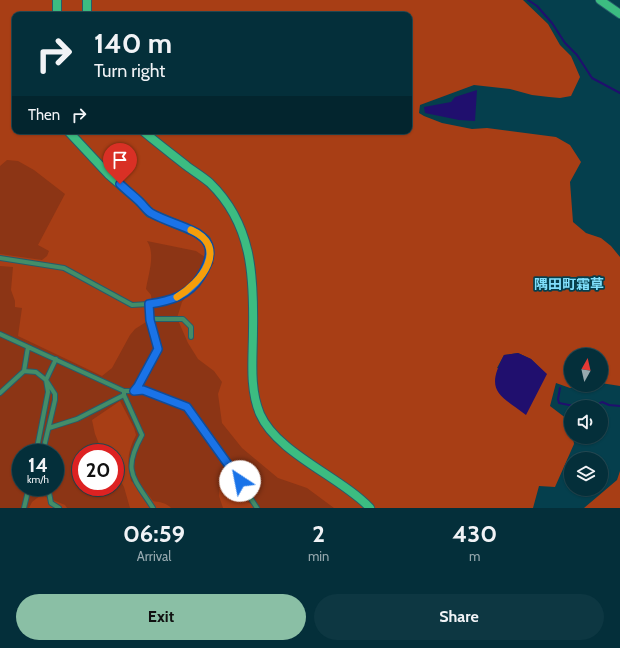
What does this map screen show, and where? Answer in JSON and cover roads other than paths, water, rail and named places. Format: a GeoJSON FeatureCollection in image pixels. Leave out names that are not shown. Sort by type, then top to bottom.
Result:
{"type":"FeatureCollection","features":[{"type":"Feature","properties":{"kind":"street"},"geometry":{"type":"LineString","coordinates":[[57,0],[57,12]]}},
{"type":"Feature","properties":{"kind":"street"},"geometry":{"type":"LineString","coordinates":[[87,0],[87,12]]}},
{"type":"Feature","properties":{"kind":"street"},"geometry":{"type":"LineString","coordinates":[[600,0],[620,14]]}},
{"type":"Feature","properties":{"kind":"street"},"geometry":{"type":"LineString","coordinates":[[71,134],[109,175],[139,201],[150,213],[197,233],[206,240]]}},
{"type":"Feature","properties":{"kind":"street"},"geometry":{"type":"LineString","coordinates":[[147,134],[209,182],[222,196],[237,221],[250,261],[253,292],[254,390],[260,414],[267,426],[295,452],[351,492],[370,508]]}},
{"type":"Feature","properties":{"kind":"lane"},"geometry":{"type":"LineString","coordinates":[[0,258],[64,268],[132,305],[149,304],[174,300],[192,288],[199,280],[208,263],[210,254],[209,245],[206,240]]}},
{"type":"Feature","properties":{"kind":"lane"},"geometry":{"type":"LineString","coordinates":[[134,391],[158,349],[150,320],[149,304]]}},
{"type":"Feature","properties":{"kind":"lane"},"geometry":{"type":"LineString","coordinates":[[150,320],[182,319],[191,327],[191,337]]}},
{"type":"Feature","properties":{"kind":"lane"},"geometry":{"type":"LineString","coordinates":[[0,334],[56,359],[124,393],[142,435],[131,459],[132,477],[152,508]]}},
{"type":"Feature","properties":{"kind":"lane"},"geometry":{"type":"LineString","coordinates":[[0,393],[24,371],[28,347]]}},
{"type":"Feature","properties":{"kind":"lane"},"geometry":{"type":"LineString","coordinates":[[38,444],[48,392],[46,380],[56,359]]}},
{"type":"Feature","properties":{"kind":"lane"},"geometry":{"type":"LineString","coordinates":[[24,371],[36,372],[46,380],[55,394],[45,444]]}},
{"type":"Feature","properties":{"kind":"lane"},"geometry":{"type":"LineString","coordinates":[[49,428],[77,419],[124,393],[143,390],[187,407],[232,468],[257,508]]}},
{"type":"Feature","properties":{"kind":"lane"},"geometry":{"type":"LineString","coordinates":[[24,508],[27,496]]}},
{"type":"Feature","properties":{"kind":"lane"},"geometry":{"type":"LineString","coordinates":[[50,496],[51,503],[59,508]]}},
{"type":"Feature","properties":{"kind":"waterway"},"geometry":{"type":"LineString","coordinates":[[528,0],[537,6],[552,23],[565,43],[577,55],[592,78],[620,93]]}},
{"type":"Feature","properties":{"kind":"waterway"},"geometry":{"type":"LineString","coordinates":[[560,388],[558,399],[559,403],[564,404]]}},
{"type":"Feature","properties":{"kind":"waterway"},"geometry":{"type":"LineString","coordinates":[[608,405],[620,406]]}},
{"type":"Feature","properties":{"kind":"district","name":"隅田町霜草"},"geometry":{"type":"Point","coordinates":[569,284]}}]}
